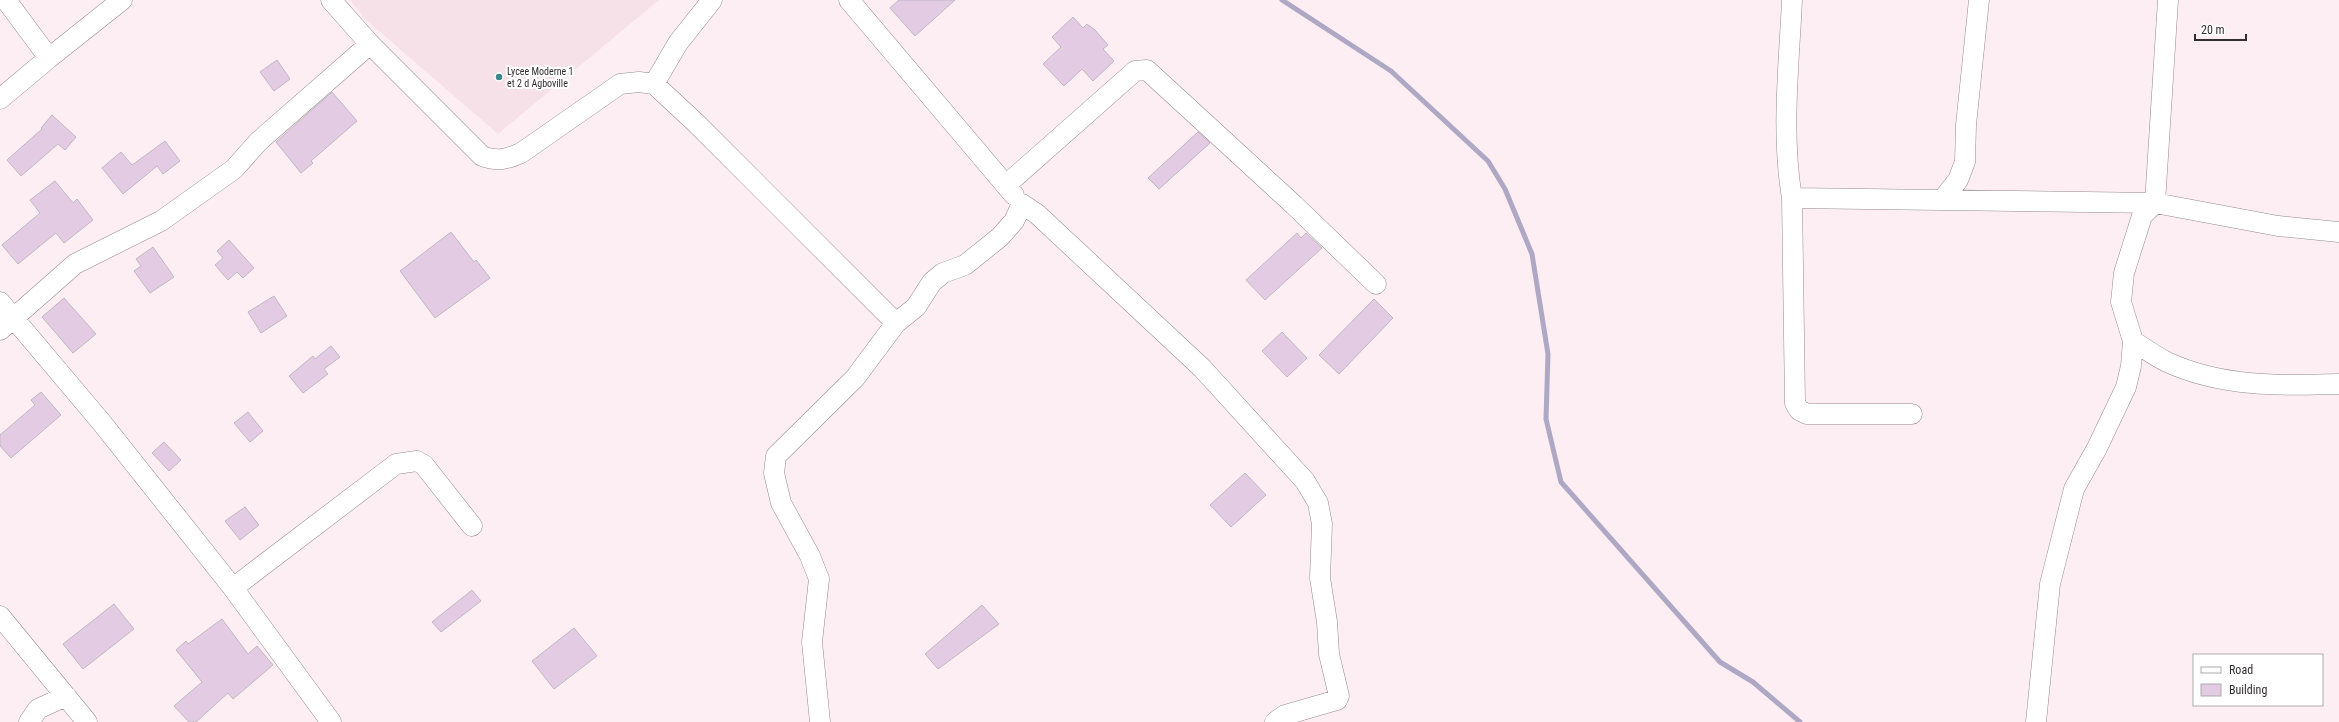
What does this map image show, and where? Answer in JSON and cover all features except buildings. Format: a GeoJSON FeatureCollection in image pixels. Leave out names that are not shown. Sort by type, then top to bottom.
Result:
{"type":"FeatureCollection","features":[{"type":"Feature","properties":{"kind":"street"},"geometry":{"type":"LineString","coordinates":[[6,0],[49,58]]}},
{"type":"Feature","properties":{"kind":"street"},"geometry":{"type":"LineString","coordinates":[[0,99],[122,0]]}},
{"type":"Feature","properties":{"kind":"street"},"geometry":{"type":"LineString","coordinates":[[331,0],[370,44],[482,156],[491,160],[506,160],[521,153],[620,84],[639,82],[654,84],[697,124],[896,323]]}},
{"type":"Feature","properties":{"kind":"street"},"geometry":{"type":"LineString","coordinates":[[654,84],[678,43],[712,0]]}},
{"type":"Feature","properties":{"kind":"street"},"geometry":{"type":"LineString","coordinates":[[849,0],[1022,204],[1037,214],[1202,368],[1306,481],[1318,503],[1322,524],[1320,578],[1327,622],[1329,654],[1339,696],[1337,700],[1285,715],[1275,722]]}},
{"type":"Feature","properties":{"kind":"street"},"geometry":{"type":"LineString","coordinates":[[1792,0],[1787,110],[1788,174],[1792,198],[1795,403],[1799,410],[1807,414],[1912,414]]}},
{"type":"Feature","properties":{"kind":"street"},"geometry":{"type":"LineString","coordinates":[[1942,200],[1958,180],[1965,162],[1966,125],[1979,0]]}},
{"type":"Feature","properties":{"kind":"street"},"geometry":{"type":"LineString","coordinates":[[2036,722],[2052,577],[2074,489],[2097,448],[2126,387],[2131,366],[2133,341],[2121,302],[2124,273],[2142,216],[2156,203],[2168,0]]}},
{"type":"Feature","properties":{"kind":"street"},"geometry":{"type":"LineString","coordinates":[[7,324],[75,264],[161,221],[234,169],[259,141],[370,44]]}},
{"type":"Feature","properties":{"kind":"street"},"geometry":{"type":"LineString","coordinates":[[1006,185],[1135,71],[1147,70],[1294,205],[1376,284]]}},
{"type":"Feature","properties":{"kind":"street"},"geometry":{"type":"LineString","coordinates":[[1792,198],[2156,203],[2278,226],[2339,232]]}},
{"type":"Feature","properties":{"kind":"street"},"geometry":{"type":"LineString","coordinates":[[820,722],[812,642],[820,579],[810,556],[781,503],[774,474],[776,456],[855,378],[896,323],[916,307],[932,282],[943,273],[965,265],[1000,237],[1014,221],[1022,204]]}},
{"type":"Feature","properties":{"kind":"street"},"geometry":{"type":"LineString","coordinates":[[0,302],[7,324],[102,423],[233,588],[331,722]]}},
{"type":"Feature","properties":{"kind":"street"},"geometry":{"type":"LineString","coordinates":[[2133,341],[2167,362],[2219,379],[2283,386],[2339,384]]}},
{"type":"Feature","properties":{"kind":"street"},"geometry":{"type":"LineString","coordinates":[[233,588],[396,464],[417,461],[424,465],[472,526]]}},
{"type":"Feature","properties":{"kind":"street"},"geometry":{"type":"LineString","coordinates":[[0,616],[87,722]]}},
{"type":"Feature","properties":{"kind":"street"},"geometry":{"type":"LineString","coordinates":[[29,722],[38,709],[66,696]]}},
{"type":"Feature","properties":{"kind":"shaded area","name":"Lycee Moderne 1 et 2 d Agboville"},"geometry":{"type":"Polygon","coordinates":[[[350,0],[659,0],[498,134],[365,19],[350,0]]]}},
{"type":"Feature","properties":{"kind":"waterway"},"geometry":{"type":"LineString","coordinates":[[1282,0],[1391,71],[1488,161],[1505,189],[1532,254],[1548,354],[1546,419],[1561,482],[1720,662],[1753,682],[1800,722]]}},
{"type":"Feature","properties":{"kind":"place","name":"Lycee Moderne 1 et 2 d Agboville"},"geometry":{"type":"Point","coordinates":[499,77]}}]}
